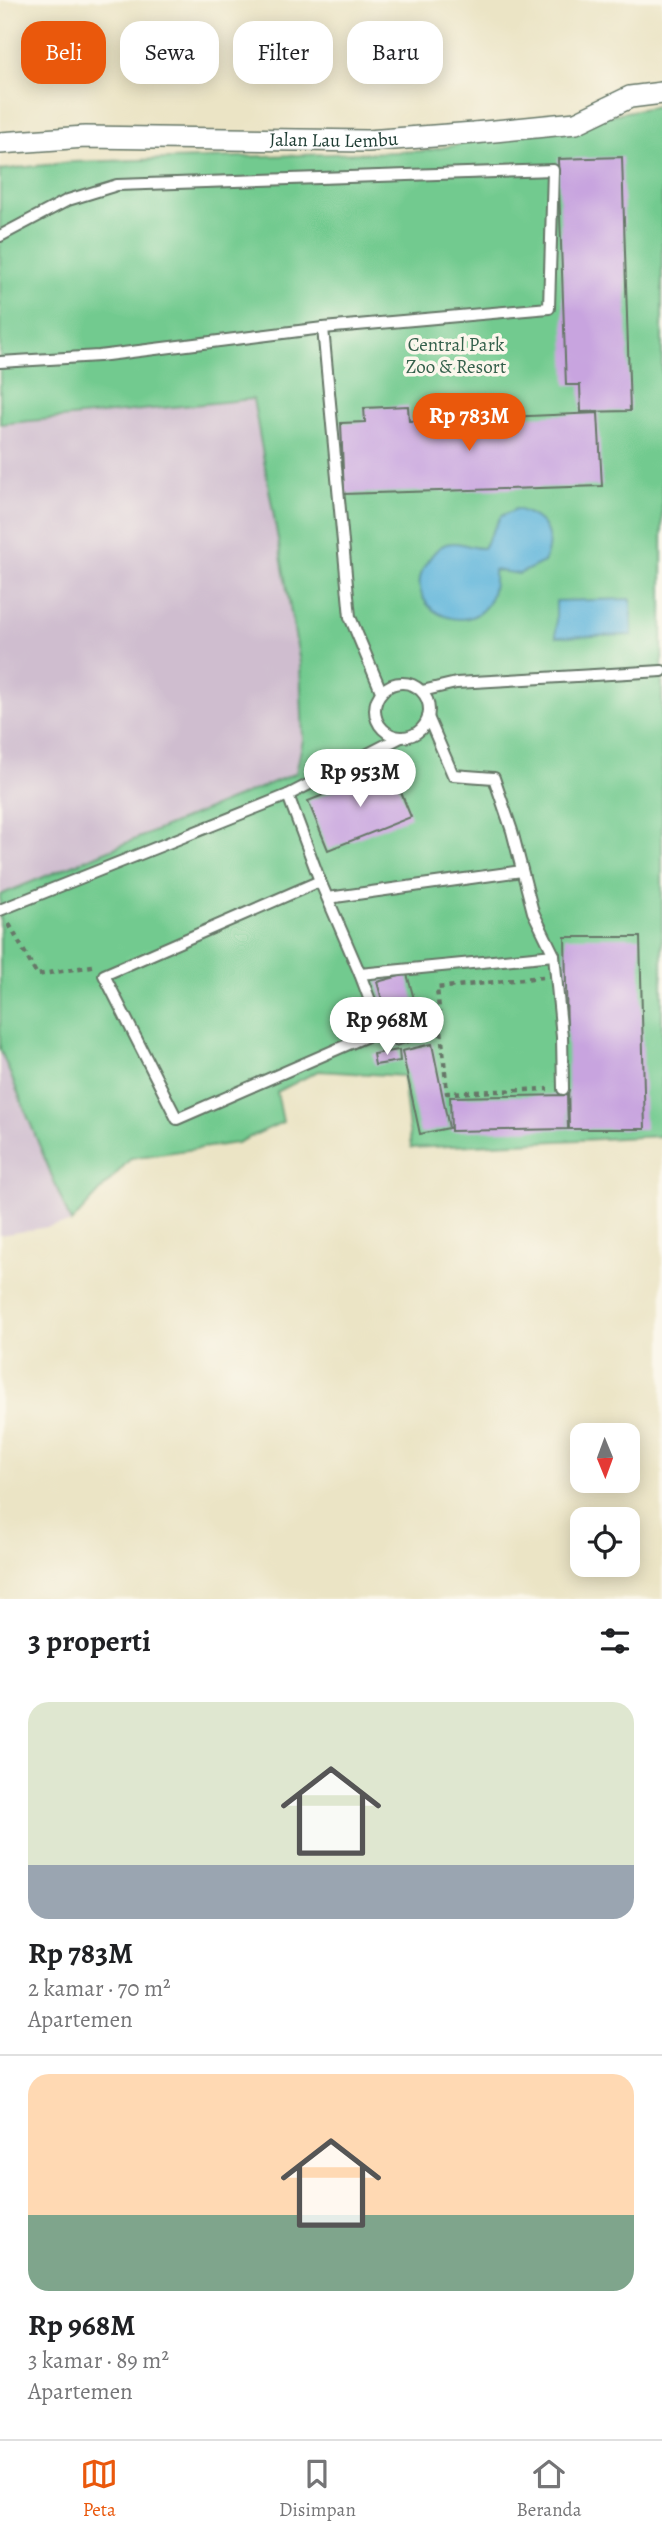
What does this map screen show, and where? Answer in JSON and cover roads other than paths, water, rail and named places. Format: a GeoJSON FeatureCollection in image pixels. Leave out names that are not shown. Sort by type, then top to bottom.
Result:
{"type":"FeatureCollection","features":[{"type":"Feature","properties":{"kind":"street","name":"Jalan Lau Lembu"},"geometry":{"type":"LineString","coordinates":[[0,143],[85,137],[368,141],[474,134],[576,124],[630,97],[662,93]]}},
{"type":"Feature","properties":{"kind":"lane"},"geometry":{"type":"LineString","coordinates":[[0,236],[68,200],[117,185],[553,170],[548,308],[323,328],[99,356],[0,362]]}},
{"type":"Feature","properties":{"kind":"lane"},"geometry":{"type":"LineString","coordinates":[[323,328],[350,617],[381,691]]}},
{"type":"Feature","properties":{"kind":"lane"},"geometry":{"type":"LineString","coordinates":[[401,737],[391,735],[376,721],[374,711],[381,691],[388,686],[406,683],[422,691],[456,683],[662,671]]}},
{"type":"Feature","properties":{"kind":"lane"},"geometry":{"type":"LineString","coordinates":[[1,910],[288,795],[401,737],[419,731],[428,717],[429,708],[422,691]]}},
{"type":"Feature","properties":{"kind":"lane"},"geometry":{"type":"LineString","coordinates":[[428,717],[453,775],[494,778],[533,912],[554,956],[562,1037],[563,1089]]}},
{"type":"Feature","properties":{"kind":"lane"},"geometry":{"type":"LineString","coordinates":[[288,795],[381,1030],[177,1119],[104,975],[320,881]]}},
{"type":"Feature","properties":{"kind":"lane"},"geometry":{"type":"LineString","coordinates":[[328,898],[522,871]]}},
{"type":"Feature","properties":{"kind":"lane"},"geometry":{"type":"LineString","coordinates":[[360,974],[554,956]]}},
{"type":"Feature","properties":{"kind":"water"},"geometry":{"type":"Polygon","coordinates":[[[516,509],[534,517],[545,528],[549,543],[544,562],[519,574],[494,570],[491,596],[481,612],[466,618],[449,617],[434,610],[423,597],[420,581],[427,562],[437,549],[451,543],[483,548],[501,516],[516,509]]]}},
{"type":"Feature","properties":{"kind":"water"},"geometry":{"type":"Polygon","coordinates":[[[631,599],[632,635],[556,637],[556,601],[631,599]]]}},
{"type":"Feature","properties":{"kind":"park label","name":"Central Park Zoo & Resort"},"geometry":{"type":"Point","coordinates":[456,356]}}]}
